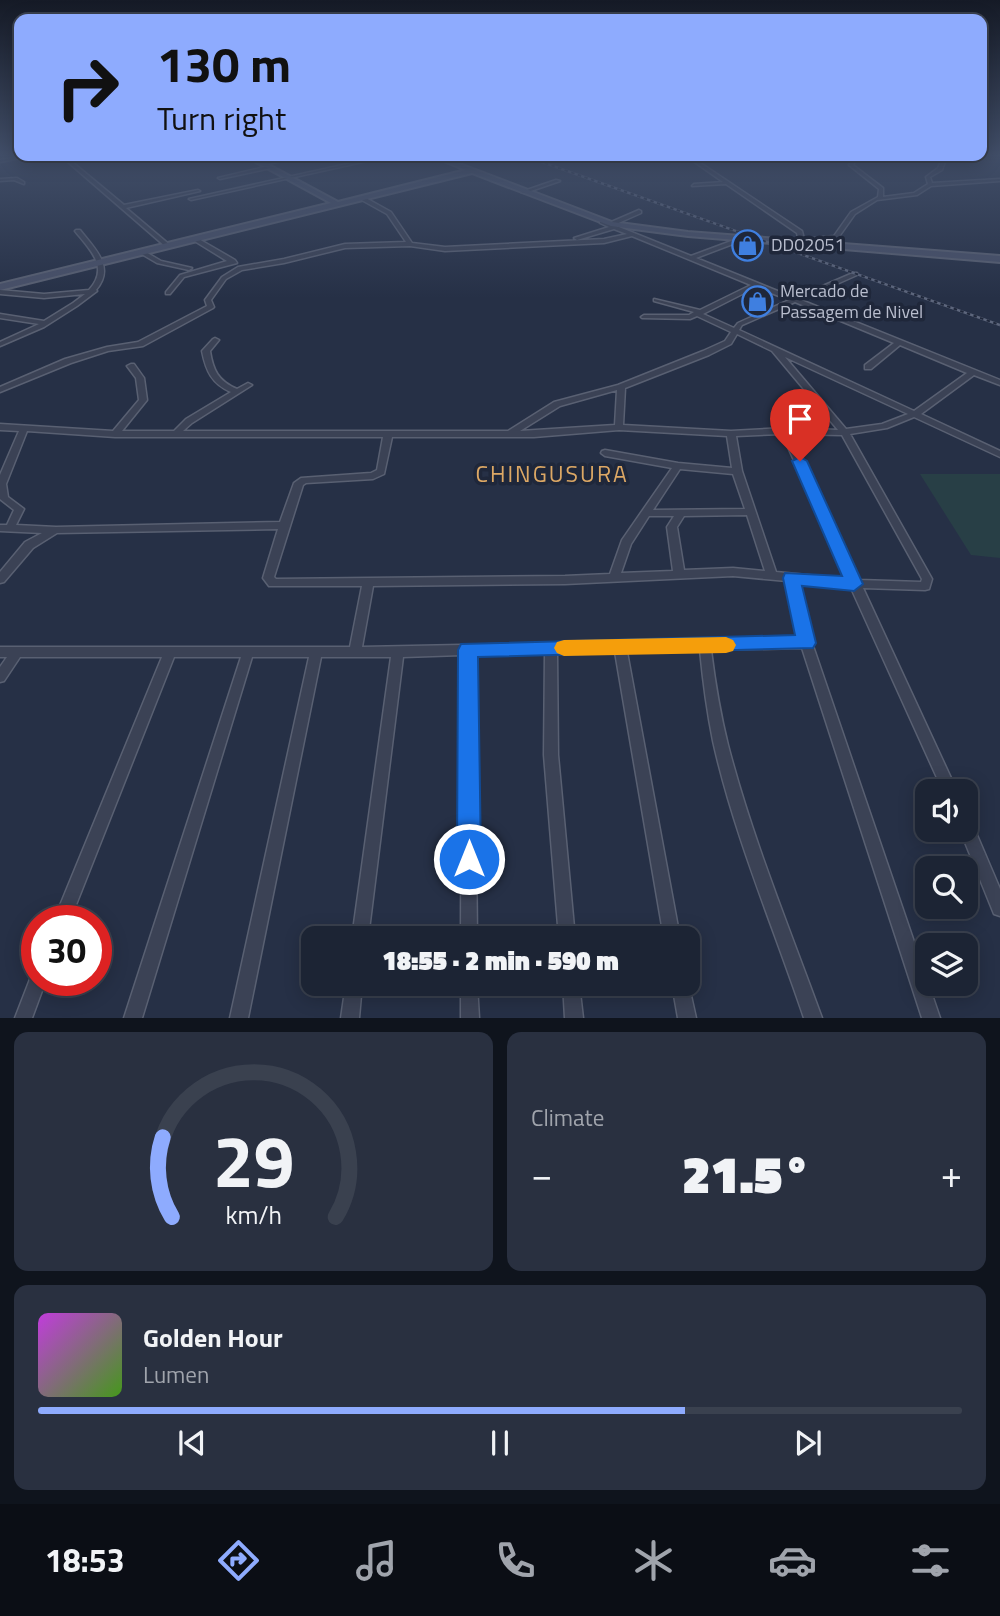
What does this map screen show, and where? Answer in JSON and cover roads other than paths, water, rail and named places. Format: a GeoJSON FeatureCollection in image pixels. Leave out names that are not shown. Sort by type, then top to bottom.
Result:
{"type":"FeatureCollection","features":[{"type":"Feature","properties":{"kind":"street"},"geometry":{"type":"LineString","coordinates":[[119,204],[168,246]]}},
{"type":"Feature","properties":{"kind":"street"},"geometry":{"type":"LineString","coordinates":[[123,207],[140,204]]}},
{"type":"Feature","properties":{"kind":"street"},"geometry":{"type":"LineString","coordinates":[[0,289],[337,204]]}},
{"type":"Feature","properties":{"kind":"street"},"geometry":{"type":"LineString","coordinates":[[372,204],[389,213],[410,244]]}},
{"type":"Feature","properties":{"kind":"street"},"geometry":{"type":"LineString","coordinates":[[554,204],[1000,383]]}},
{"type":"Feature","properties":{"kind":"street"},"geometry":{"type":"LineString","coordinates":[[757,204],[800,232],[802,242]]}},
{"type":"Feature","properties":{"kind":"street"},"geometry":{"type":"LineString","coordinates":[[802,242],[822,241],[839,235],[853,213],[870,204]]}},
{"type":"Feature","properties":{"kind":"street"},"geometry":{"type":"LineString","coordinates":[[573,242],[639,212]]}},
{"type":"Feature","properties":{"kind":"street"},"geometry":{"type":"LineString","coordinates":[[609,224],[1000,259]]}},
{"type":"Feature","properties":{"kind":"street"},"geometry":{"type":"LineString","coordinates":[[0,344],[81,303],[94,291],[102,274],[100,262],[78,231]]}},
{"type":"Feature","properties":{"kind":"street"},"geometry":{"type":"LineString","coordinates":[[0,390],[68,361],[107,349],[140,344],[161,334],[211,307],[208,300],[219,283],[240,268],[291,260],[345,246],[410,244],[445,249],[573,242],[632,235]]}},
{"type":"Feature","properties":{"kind":"street"},"geometry":{"type":"LineString","coordinates":[[691,258],[744,238]]}},
{"type":"Feature","properties":{"kind":"street"},"geometry":{"type":"LineString","coordinates":[[195,239],[240,268]]}},
{"type":"Feature","properties":{"kind":"street"},"geometry":{"type":"LineString","coordinates":[[142,252],[159,262],[189,268]]}},
{"type":"Feature","properties":{"kind":"street"},"geometry":{"type":"LineString","coordinates":[[168,293],[181,276],[233,261]]}},
{"type":"Feature","properties":{"kind":"street"},"geometry":{"type":"LineString","coordinates":[[509,434],[557,404],[621,387],[721,346],[740,324],[792,299],[855,274]]}},
{"type":"Feature","properties":{"kind":"street"},"geometry":{"type":"LineString","coordinates":[[643,317],[686,318],[757,284]]}},
{"type":"Feature","properties":{"kind":"street"},"geometry":{"type":"LineString","coordinates":[[0,289],[44,296],[94,291]]}},
{"type":"Feature","properties":{"kind":"street"},"geometry":{"type":"LineString","coordinates":[[656,300],[700,313],[1000,454]]}},
{"type":"Feature","properties":{"kind":"street"},"geometry":{"type":"LineString","coordinates":[[0,316],[41,322]]}},
{"type":"Feature","properties":{"kind":"street"},"geometry":{"type":"LineString","coordinates":[[215,340],[206,351],[209,372],[221,385],[236,391]]}},
{"type":"Feature","properties":{"kind":"street"},"geometry":{"type":"LineString","coordinates":[[867,367],[898,343]]}},
{"type":"Feature","properties":{"kind":"street"},"geometry":{"type":"LineString","coordinates":[[388,435],[381,472],[373,476],[304,480],[299,484],[284,525],[270,581],[368,582],[741,572],[854,584],[927,583],[846,434],[775,350]]}},
{"type":"Feature","properties":{"kind":"street"},"geometry":{"type":"LineString","coordinates":[[114,434],[143,400],[140,378],[131,366]]}},
{"type":"Feature","properties":{"kind":"street"},"geometry":{"type":"LineString","coordinates":[[0,427],[114,434],[509,434],[619,427],[731,434],[785,431],[846,434],[915,414],[973,373]]}},
{"type":"Feature","properties":{"kind":"street"},"geometry":{"type":"LineString","coordinates":[[177,433],[189,421],[248,385]]}},
{"type":"Feature","properties":{"kind":"street"},"geometry":{"type":"LineString","coordinates":[[619,427],[621,387]]}},
{"type":"Feature","properties":{"kind":"street"},"geometry":{"type":"LineString","coordinates":[[5,528],[19,509],[4,498],[1,484],[24,429]]}},
{"type":"Feature","properties":{"kind":"street"},"geometry":{"type":"LineString","coordinates":[[785,431],[944,779]]}},
{"type":"Feature","properties":{"kind":"street"},"geometry":{"type":"LineString","coordinates":[[731,434],[737,471],[772,575]]}},
{"type":"Feature","properties":{"kind":"street"},"geometry":{"type":"LineString","coordinates":[[606,453],[678,466],[737,471]]}},
{"type":"Feature","properties":{"kind":"street"},"geometry":{"type":"LineString","coordinates":[[614,577],[626,543],[678,466]]}},
{"type":"Feature","properties":{"kind":"street"},"geometry":{"type":"LineString","coordinates":[[646,513],[680,515],[752,512]]}},
{"type":"Feature","properties":{"kind":"street"},"geometry":{"type":"LineString","coordinates":[[679,574],[672,527],[680,515]]}},
{"type":"Feature","properties":{"kind":"street"},"geometry":{"type":"LineString","coordinates":[[5,528],[56,530],[284,525]]}},
{"type":"Feature","properties":{"kind":"street"},"geometry":{"type":"LineString","coordinates":[[29,545],[33,528]]}},
{"type":"Feature","properties":{"kind":"street"},"geometry":{"type":"LineString","coordinates":[[0,579],[29,545],[56,530]]}},
{"type":"Feature","properties":{"kind":"street"},"geometry":{"type":"LineString","coordinates":[[792,578],[806,643],[931,1017]]}},
{"type":"Feature","properties":{"kind":"street"},"geometry":{"type":"LineString","coordinates":[[355,651],[368,582]]}},
{"type":"Feature","properties":{"kind":"street"},"geometry":{"type":"LineString","coordinates":[[0,652],[398,652],[806,643]]}},
{"type":"Feature","properties":{"kind":"street"},"geometry":{"type":"LineString","coordinates":[[705,646],[708,682],[726,773],[813,1017]]}},
{"type":"Feature","properties":{"kind":"street"},"geometry":{"type":"LineString","coordinates":[[551,648],[551,755],[566,926]]}},
{"type":"Feature","properties":{"kind":"street"},"geometry":{"type":"LineString","coordinates":[[620,648],[670,926]]}},
{"type":"Feature","properties":{"kind":"street"},"geometry":{"type":"LineString","coordinates":[[468,650],[469,926]]}},
{"type":"Feature","properties":{"kind":"street"},"geometry":{"type":"LineString","coordinates":[[133,1017],[248,652]]}},
{"type":"Feature","properties":{"kind":"street"},"geometry":{"type":"LineString","coordinates":[[239,1017],[316,652]]}},
{"type":"Feature","properties":{"kind":"street"},"geometry":{"type":"LineString","coordinates":[[362,926],[398,652]]}},
{"type":"Feature","properties":{"kind":"street"},"geometry":{"type":"LineString","coordinates":[[0,677],[16,653]]}},
{"type":"Feature","properties":{"kind":"street"},"geometry":{"type":"LineString","coordinates":[[68,905],[169,654]]}},
{"type":"Feature","properties":{"kind":"street"},"geometry":{"type":"LineString","coordinates":[[973,842],[1000,908]]}},
{"type":"Feature","properties":{"kind":"street"},"geometry":{"type":"LineString","coordinates":[[23,1017],[32,996]]}},
{"type":"Feature","properties":{"kind":"street"},"geometry":{"type":"LineString","coordinates":[[350,1017],[353,996]]}},
{"type":"Feature","properties":{"kind":"street"},"geometry":{"type":"LineString","coordinates":[[469,996],[470,1017]]}},
{"type":"Feature","properties":{"kind":"street"},"geometry":{"type":"LineString","coordinates":[[572,996],[574,1017]]}},
{"type":"Feature","properties":{"kind":"street"},"geometry":{"type":"LineString","coordinates":[[683,996],[687,1017]]}},
{"type":"Feature","properties":{"kind":"railway"},"geometry":{"type":"LineString","coordinates":[[659,204],[1000,325]]}},
{"type":"Feature","properties":{"kind":"place","name":"DD02051"},"geometry":{"type":"Point","coordinates":[748,245]}},
{"type":"Feature","properties":{"kind":"place","name":"Mercado de Passagem de Nivel"},"geometry":{"type":"Point","coordinates":[757,301]}},
{"type":"Feature","properties":{"kind":"district","name":"CHINGUSURA"},"geometry":{"type":"Point","coordinates":[552,474]}}]}
